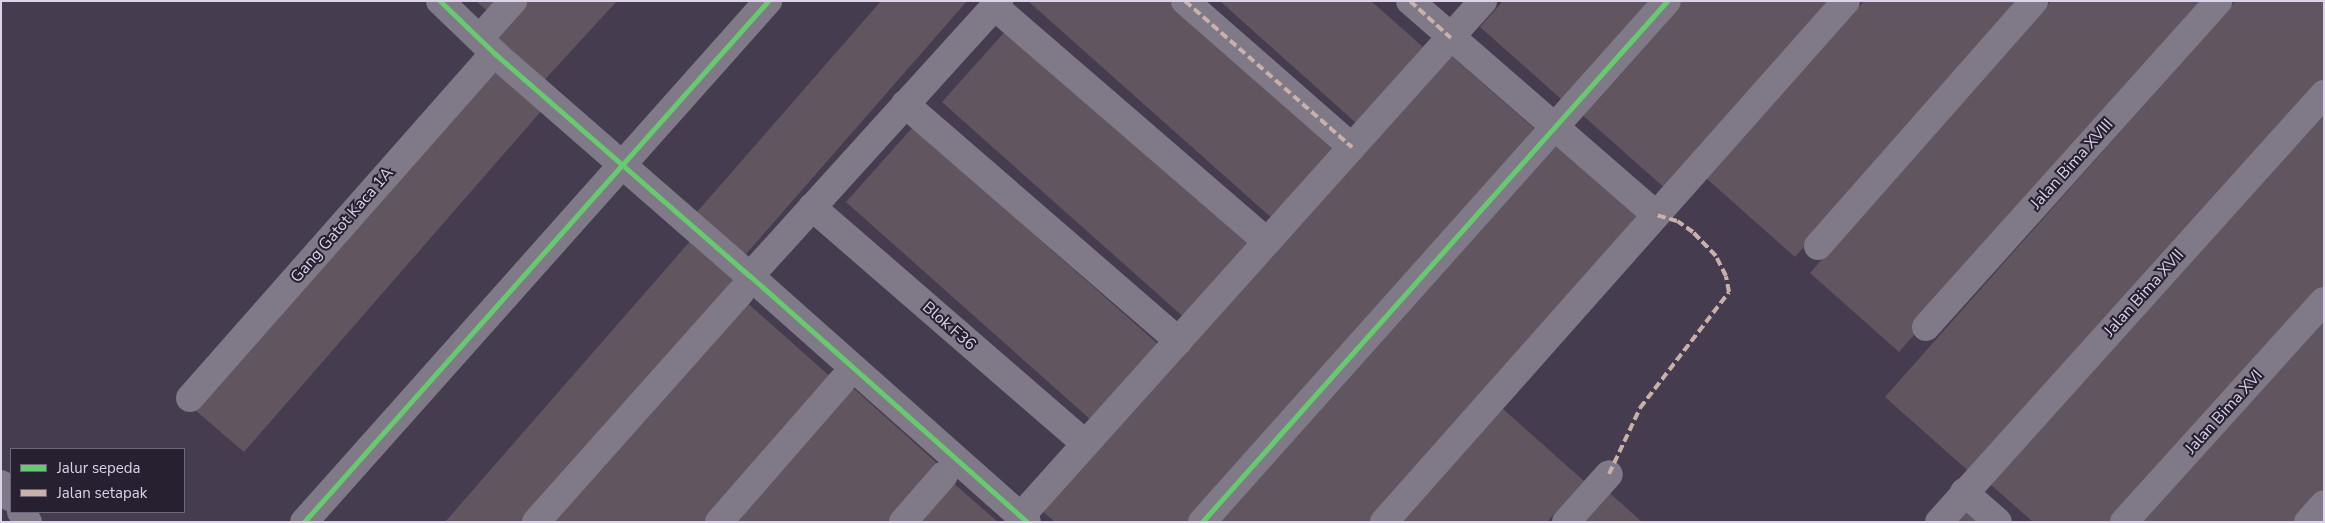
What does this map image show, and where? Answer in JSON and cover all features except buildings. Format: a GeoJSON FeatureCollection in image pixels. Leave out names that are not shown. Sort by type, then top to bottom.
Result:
{"type":"FeatureCollection","features":[{"type":"Feature","properties":{"kind":"street"},"geometry":{"type":"LineString","coordinates":[[440,1],[487,46],[622,166],[745,284],[1024,519],[1086,444],[1483,1]]}},
{"type":"Feature","properties":{"kind":"street","name":"Gang Gatot Kaca 1A"},"geometry":{"type":"LineString","coordinates":[[190,398],[487,46],[513,1]]}},
{"type":"Feature","properties":{"kind":"street"},"geometry":{"type":"LineString","coordinates":[[304,522],[768,1]]}},
{"type":"Feature","properties":{"kind":"street"},"geometry":{"type":"LineString","coordinates":[[1185,1],[1352,147]]}},
{"type":"Feature","properties":{"kind":"street"},"geometry":{"type":"LineString","coordinates":[[1410,1],[1656,215]]}},
{"type":"Feature","properties":{"kind":"street"},"geometry":{"type":"LineString","coordinates":[[1202,522],[1667,1]]}},
{"type":"Feature","properties":{"kind":"street"},"geometry":{"type":"LineString","coordinates":[[1384,522],[1846,1]]}},
{"type":"Feature","properties":{"kind":"street"},"geometry":{"type":"LineString","coordinates":[[1818,246],[2034,1]]}},
{"type":"Feature","properties":{"kind":"street","name":"Jalan Bima XVIII"},"geometry":{"type":"LineString","coordinates":[[1926,327],[2219,1]]}},
{"type":"Feature","properties":{"kind":"street"},"geometry":{"type":"LineString","coordinates":[[536,522],[812,207],[996,4],[1267,242]]}},
{"type":"Feature","properties":{"kind":"street","name":"Jalan Bima XVII"},"geometry":{"type":"LineString","coordinates":[[1939,522],[2324,94]]}},
{"type":"Feature","properties":{"kind":"street"},"geometry":{"type":"LineString","coordinates":[[906,104],[1179,341]]}},
{"type":"Feature","properties":{"kind":"street","name":"Blok F36"},"geometry":{"type":"LineString","coordinates":[[812,207],[1086,444]]}},
{"type":"Feature","properties":{"kind":"street","name":"Jalan Bima XVI"},"geometry":{"type":"LineString","coordinates":[[2124,522],[2324,301]]}},
{"type":"Feature","properties":{"kind":"street"},"geometry":{"type":"LineString","coordinates":[[718,522],[841,382]]}},
{"type":"Feature","properties":{"kind":"street"},"geometry":{"type":"LineString","coordinates":[[1566,522],[1609,474]]}},
{"type":"Feature","properties":{"kind":"street"},"geometry":{"type":"LineString","coordinates":[[903,522],[944,475]]}},
{"type":"Feature","properties":{"kind":"street"},"geometry":{"type":"LineString","coordinates":[[1,484],[10,497]]}},
{"type":"Feature","properties":{"kind":"street"},"geometry":{"type":"LineString","coordinates":[[1964,492],[1998,522]]}},
{"type":"Feature","properties":{"kind":"street"},"geometry":{"type":"LineString","coordinates":[[2308,522],[2324,504]]}},
{"type":"Feature","properties":{"kind":"marked path"},"geometry":{"type":"LineString","coordinates":[[1185,1],[1352,147]]}},
{"type":"Feature","properties":{"kind":"marked path"},"geometry":{"type":"LineString","coordinates":[[1410,1],[1451,38]]}},
{"type":"Feature","properties":{"kind":"marked path"},"geometry":{"type":"LineString","coordinates":[[1609,474],[1640,408],[1729,292],[1726,276],[1716,256],[1693,232],[1677,221],[1656,215]]}},
{"type":"Feature","properties":{"kind":"cycle path"},"geometry":{"type":"LineString","coordinates":[[440,1],[494,53],[750,276],[1027,522]]}},
{"type":"Feature","properties":{"kind":"cycle path"},"geometry":{"type":"LineString","coordinates":[[304,522],[768,1]]}},
{"type":"Feature","properties":{"kind":"cycle path"},"geometry":{"type":"LineString","coordinates":[[1202,522],[1667,1]]}}]}
